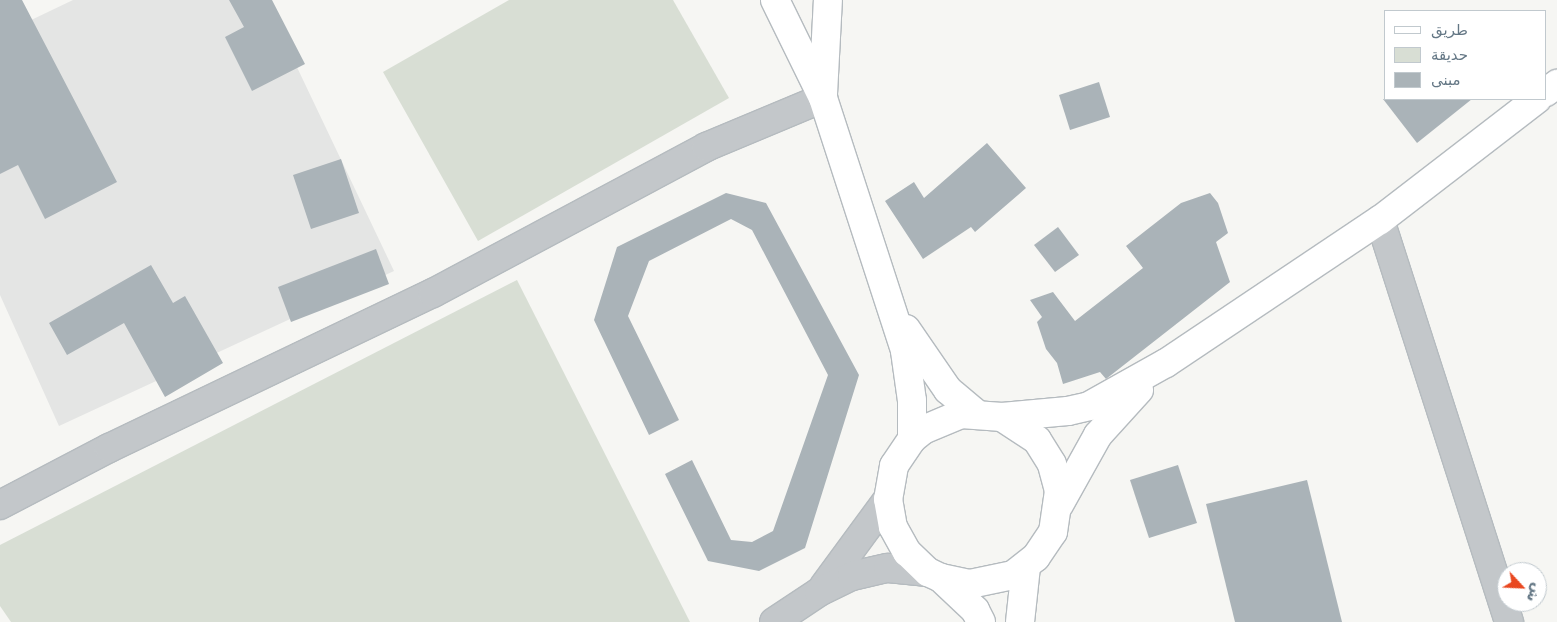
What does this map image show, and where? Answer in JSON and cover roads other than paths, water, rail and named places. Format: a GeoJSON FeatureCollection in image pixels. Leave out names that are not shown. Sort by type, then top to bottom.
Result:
{"type":"FeatureCollection","features":[{"type":"Feature","properties":{"kind":"main road"},"geometry":{"type":"LineString","coordinates":[[775,0],[823,98],[891,304],[908,375],[912,439]]}},
{"type":"Feature","properties":{"kind":"main road"},"geometry":{"type":"LineString","coordinates":[[823,98],[828,0]]}},
{"type":"Feature","properties":{"kind":"main road"},"geometry":{"type":"LineString","coordinates":[[981,622],[975,610],[899,540],[888,499],[894,466],[912,439],[947,417],[975,413],[1002,417],[1068,412],[1089,406],[1166,363],[1380,220],[1536,100]]}},
{"type":"Feature","properties":{"kind":"main road"},"geometry":{"type":"LineString","coordinates":[[891,304],[931,369],[948,390],[975,413]]}},
{"type":"Feature","properties":{"kind":"main road"},"geometry":{"type":"LineString","coordinates":[[935,575],[955,583],[985,584],[1013,575],[1026,567],[1053,532],[1059,505],[1098,435],[1114,414],[1166,363]]}},
{"type":"Feature","properties":{"kind":"main road"},"geometry":{"type":"LineString","coordinates":[[1002,417],[1026,431],[1045,452],[1057,477],[1059,505]]}},
{"type":"Feature","properties":{"kind":"main road"},"geometry":{"type":"LineString","coordinates":[[1020,622],[1026,567]]}},
{"type":"Feature","properties":{"kind":"street"},"geometry":{"type":"LineString","coordinates":[[0,506],[109,448],[433,293],[706,147],[823,98]]}},
{"type":"Feature","properties":{"kind":"street"},"geometry":{"type":"LineString","coordinates":[[1380,220],[1509,622]]}},
{"type":"Feature","properties":{"kind":"street"},"geometry":{"type":"LineString","coordinates":[[819,592],[856,547],[888,499]]}},
{"type":"Feature","properties":{"kind":"street"},"geometry":{"type":"LineString","coordinates":[[774,622],[819,592],[852,576],[888,568],[935,575]]}}]}
